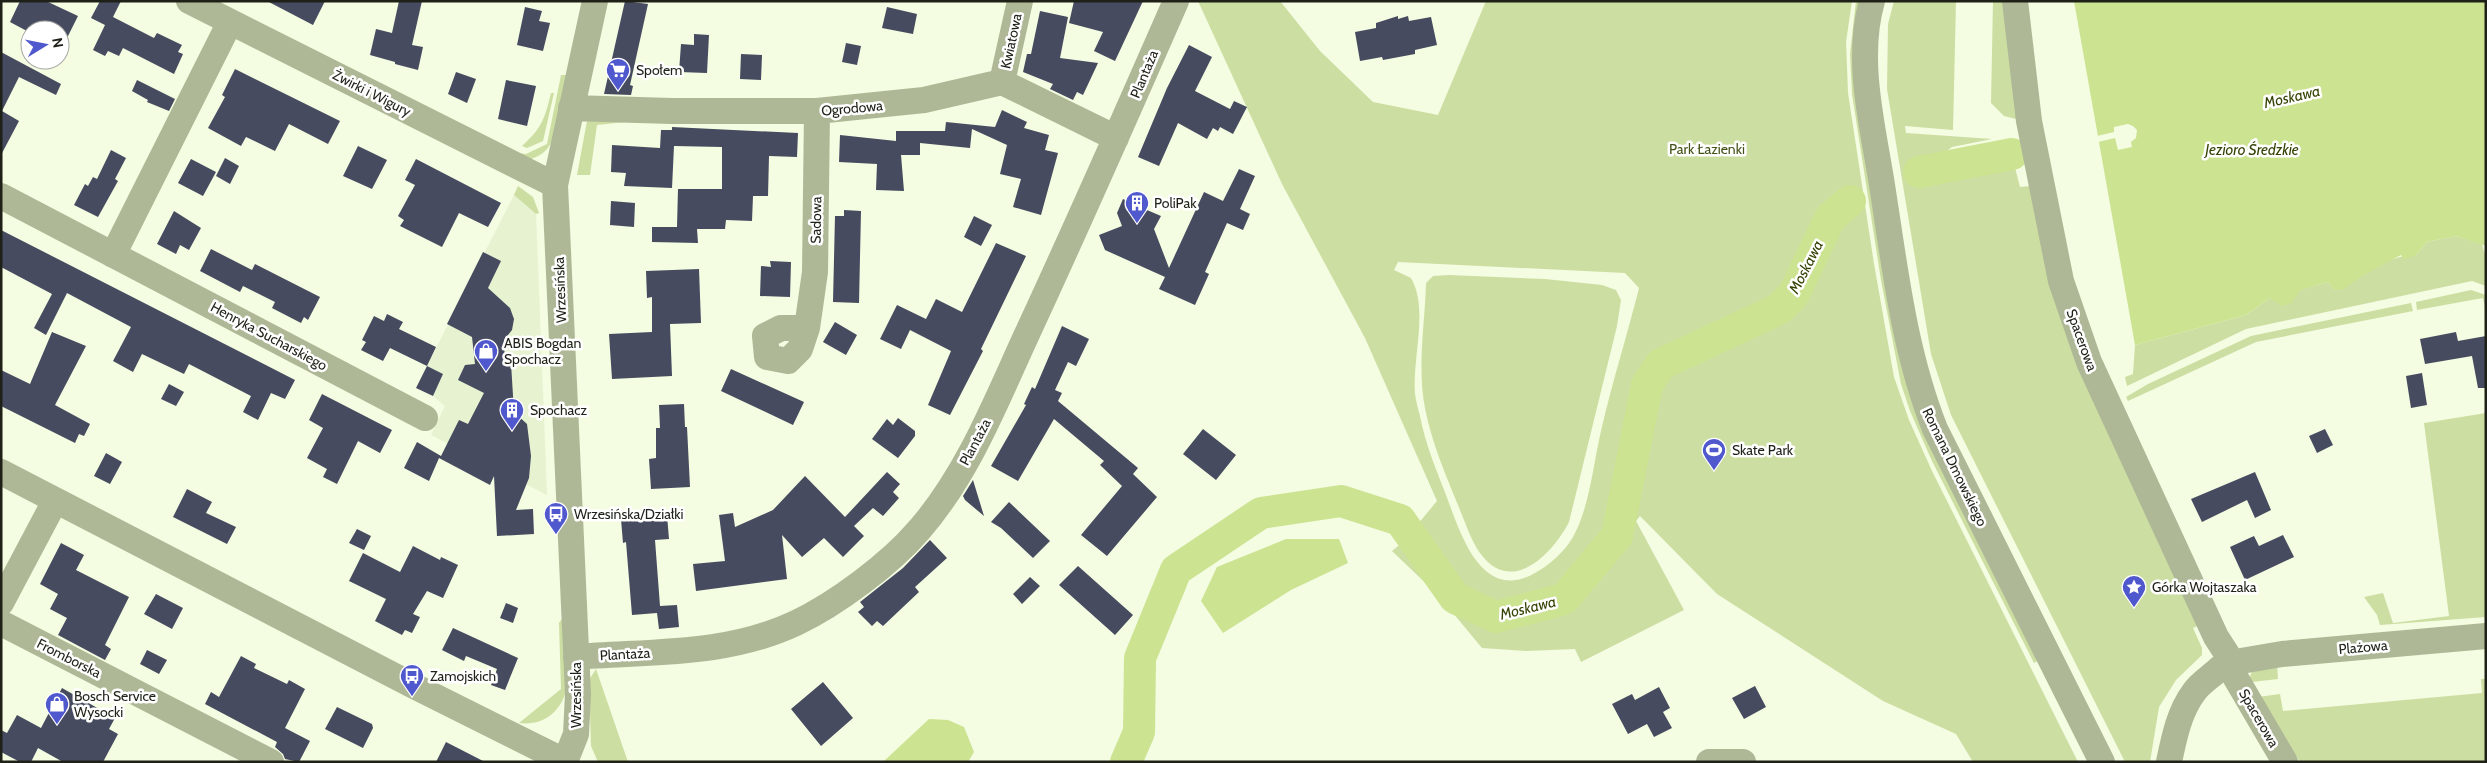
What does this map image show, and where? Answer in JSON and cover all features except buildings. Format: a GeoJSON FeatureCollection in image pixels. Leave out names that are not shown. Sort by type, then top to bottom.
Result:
{"type":"FeatureCollection","features":[{"type":"Feature","properties":{"kind":"street","name":"Żwirki i Wigury"},"geometry":{"type":"LineString","coordinates":[[189,1],[555,185]]}},
{"type":"Feature","properties":{"kind":"street","name":"Wrzesińska"},"geometry":{"type":"LineString","coordinates":[[566,762],[577,722],[576,657],[555,185],[595,1]]}},
{"type":"Feature","properties":{"kind":"street","name":"Kwiatowa"},"geometry":{"type":"LineString","coordinates":[[1002,82],[1020,1]]}},
{"type":"Feature","properties":{"kind":"street","name":"Plantaża"},"geometry":{"type":"LineString","coordinates":[[576,657],[696,651],[758,637],[795,624],[844,596],[919,530],[975,445],[1116,138],[1176,1]]}},
{"type":"Feature","properties":{"kind":"street","name":"Romana Dmowskiego"},"geometry":{"type":"LineString","coordinates":[[1872,1],[1866,44],[1867,88],[1908,346],[1920,390],[1935,429],[2102,762]]}},
{"type":"Feature","properties":{"kind":"street","name":"Spacerowa"},"geometry":{"type":"LineString","coordinates":[[2015,1],[2029,121],[2061,281],[2097,378],[2216,637],[2285,762]]}},
{"type":"Feature","properties":{"kind":"street"},"geometry":{"type":"LineString","coordinates":[[112,255],[230,22]]}},
{"type":"Feature","properties":{"kind":"street"},"geometry":{"type":"LineString","coordinates":[[1002,82],[1116,138]]}},
{"type":"Feature","properties":{"kind":"street","name":"Ogrodowa"},"geometry":{"type":"LineString","coordinates":[[571,108],[672,111],[817,111],[924,100],[1002,82]]}},
{"type":"Feature","properties":{"kind":"street","name":"Sadowa"},"geometry":{"type":"LineString","coordinates":[[808,328],[815,272],[817,111]]}},
{"type":"Feature","properties":{"kind":"street","name":"Henryka Sucharskiego"},"geometry":{"type":"LineString","coordinates":[[1,196],[425,418]]}},
{"type":"Feature","properties":{"kind":"street"},"geometry":{"type":"LineString","coordinates":[[1,472],[566,762]]}},
{"type":"Feature","properties":{"kind":"street"},"geometry":{"type":"LineString","coordinates":[[1,603],[55,501]]}},
{"type":"Feature","properties":{"kind":"street","name":"Fromborska"},"geometry":{"type":"LineString","coordinates":[[1,623],[271,762]]}},
{"type":"Feature","properties":{"kind":"street","name":"Plażowa"},"geometry":{"type":"LineString","coordinates":[[2230,664],[2282,654],[2486,636]]}},
{"type":"Feature","properties":{"kind":"street"},"geometry":{"type":"LineString","coordinates":[[2169,762],[2178,722],[2185,706],[2195,690],[2230,664]]}},
{"type":"Feature","properties":{"kind":"street"},"geometry":{"type":"LineString","coordinates":[[1710,762],[1744,762]]}},
{"type":"Feature","properties":{"kind":"shaded area"},"geometry":{"type":"Polygon","coordinates":[[[514,195],[536,214],[547,495],[431,435],[445,406],[433,396],[443,374],[427,366],[514,195]]]}},
{"type":"Feature","properties":{"kind":"green space","name":"Park Łazienki"},"geometry":{"type":"Polygon","coordinates":[[[1198,1],[1280,1],[1320,51],[1373,102],[1438,115],[1486,1],[1852,1],[1846,42],[1848,93],[1874,264],[1894,377],[1909,420],[1932,471],[2078,762],[1973,762],[1956,734],[1883,701],[1717,594],[1640,516],[1636,521],[1684,610],[1581,662],[1575,649],[1526,651],[1482,648],[1438,595],[1392,551],[1403,542],[1437,501],[1365,338],[1282,184],[1198,1]],[[1398,262],[1394,270],[1411,278],[1419,304],[1415,394],[1431,456],[1466,544],[1475,560],[1487,572],[1500,579],[1516,580],[1535,573],[1546,566],[1566,548],[1579,525],[1587,499],[1605,413],[1639,288],[1625,273],[1398,262]]]}},
{"type":"Feature","properties":{"kind":"green space"},"geometry":{"type":"Polygon","coordinates":[[[1856,1],[1862,1],[1888,289],[2039,660],[2034,663],[1932,461],[1910,411],[1901,384],[1881,280],[1852,94],[1850,54],[1856,1]]]}},
{"type":"Feature","properties":{"kind":"green space"},"geometry":{"type":"Polygon","coordinates":[[[1894,1],[1956,1],[1953,130],[1905,126],[1906,133],[1992,139],[1952,147],[1936,159],[1922,162],[1918,168],[1922,176],[2004,166],[2013,160],[2020,187],[2031,186],[2202,624],[2193,628],[2202,648],[2202,655],[2176,680],[2159,707],[2150,762],[2125,762],[1951,415],[1931,354],[1887,89],[1888,24],[1894,1]]]}},
{"type":"Feature","properties":{"kind":"green space"},"geometry":{"type":"Polygon","coordinates":[[[1993,1],[2005,1],[2020,120],[2004,116],[1991,103],[1993,1]]]}},
{"type":"Feature","properties":{"kind":"green space"},"geometry":{"type":"Polygon","coordinates":[[[561,75],[567,75],[552,141],[544,152],[531,159],[517,153],[526,154],[547,144],[561,75]]]}},
{"type":"Feature","properties":{"kind":"green space"},"geometry":{"type":"Polygon","coordinates":[[[551,93],[554,93],[543,141],[527,148],[522,146],[534,134],[542,122],[551,93]]]}},
{"type":"Feature","properties":{"kind":"green space"},"geometry":{"type":"Polygon","coordinates":[[[587,121],[635,121],[597,125],[590,175],[577,175],[587,121]]]}},
{"type":"Feature","properties":{"kind":"green space"},"geometry":{"type":"Polygon","coordinates":[[[518,186],[533,197],[539,213],[536,214],[514,195],[518,186]]]}},
{"type":"Feature","properties":{"kind":"green space"},"geometry":{"type":"Polygon","coordinates":[[[2456,236],[2482,244],[2486,258],[2486,286],[2472,281],[2246,329],[2127,386],[2125,377],[2133,374],[2135,345],[2246,315],[2270,298],[2328,282],[2334,290],[2340,289],[2384,263],[2408,255],[2416,255],[2427,242],[2456,236]]]}},
{"type":"Feature","properties":{"kind":"green space"},"geometry":{"type":"Polygon","coordinates":[[[1433,276],[1545,279],[1602,285],[1616,290],[1621,300],[1617,326],[1569,522],[1562,535],[1542,558],[1530,566],[1517,571],[1505,571],[1492,565],[1477,549],[1446,476],[1428,422],[1422,377],[1426,283],[1433,276]]]}},
{"type":"Feature","properties":{"kind":"green space"},"geometry":{"type":"Polygon","coordinates":[[[2471,290],[2486,295],[2486,313],[2483,298],[2417,310],[2416,302],[2471,290]]]}},
{"type":"Feature","properties":{"kind":"green space"},"geometry":{"type":"Polygon","coordinates":[[[2411,303],[2413,311],[2256,342],[2128,401],[2126,397],[2148,384],[2251,336],[2411,303]]]}},
{"type":"Feature","properties":{"kind":"green space"},"geometry":{"type":"Polygon","coordinates":[[[2486,413],[2486,617],[2380,625],[2377,615],[2364,597],[2383,593],[2393,623],[2449,616],[2424,423],[2486,413]]]}},
{"type":"Feature","properties":{"kind":"green space"},"geometry":{"type":"Polygon","coordinates":[[[562,619],[566,691],[563,699],[555,712],[542,720],[519,723],[561,689],[559,623],[562,619]]]}},
{"type":"Feature","properties":{"kind":"green space"},"geometry":{"type":"Polygon","coordinates":[[[2277,663],[2278,679],[2252,682],[2250,677],[2252,671],[2277,663]]]}},
{"type":"Feature","properties":{"kind":"green space"},"geometry":{"type":"Polygon","coordinates":[[[596,669],[628,762],[598,762],[591,746],[589,680],[596,669]]]}},
{"type":"Feature","properties":{"kind":"green space"},"geometry":{"type":"Polygon","coordinates":[[[2481,679],[2486,679],[2486,762],[2300,762],[2258,697],[2280,694],[2283,711],[2482,693],[2481,679]]]}},
{"type":"Feature","properties":{"kind":"water","name":"Jezioro Średzkie"},"geometry":{"type":"Polygon","coordinates":[[[2074,1],[2486,1],[2486,246],[2456,236],[2427,242],[2416,255],[2404,260],[2401,255],[2362,276],[2342,290],[2334,290],[2328,282],[2300,290],[2292,303],[2282,306],[2270,298],[2246,315],[2135,345],[2074,1]]]}},
{"type":"Feature","properties":{"kind":"water"},"geometry":{"type":"Polygon","coordinates":[[[2002,146],[2012,148],[2013,160],[2004,165],[1971,174],[1925,175],[1924,167],[1954,157],[2002,146]]]}},
{"type":"Feature","properties":{"kind":"water"},"geometry":{"type":"Polygon","coordinates":[[[1286,539],[1339,539],[1348,563],[1291,590],[1223,633],[1201,601],[1217,567],[1286,539]]]}},
{"type":"Feature","properties":{"kind":"water"},"geometry":{"type":"Polygon","coordinates":[[[929,719],[948,720],[964,727],[974,752],[968,762],[883,762],[929,719]]]}},
{"type":"Feature","properties":{"kind":"pier"},"geometry":{"type":"Polygon","coordinates":[[[2128,124],[2137,130],[2136,138],[2131,142],[2132,147],[2118,150],[2115,138],[2098,142],[2097,136],[2114,132],[2114,127],[2128,124]]]}},
{"type":"Feature","properties":{"kind":"waterway","name":"Moskawa"},"geometry":{"type":"LineString","coordinates":[[1919,172],[2012,154]]}},
{"type":"Feature","properties":{"kind":"waterway","name":"Moskawa"},"geometry":{"type":"LineString","coordinates":[[1126,762],[1139,732],[1140,658],[1176,570],[1261,513],[1341,501],[1400,520],[1455,598],[1496,617],[1564,599],[1617,536],[1647,385],[1661,364],[1779,309],[1794,294],[1830,218],[1850,201]]}},
{"type":"Feature","properties":{"kind":"place","name":"Społem"},"geometry":{"type":"Point","coordinates":[618,91]}},
{"type":"Feature","properties":{"kind":"place","name":"PoliPak"},"geometry":{"type":"Point","coordinates":[1137,224]}},
{"type":"Feature","properties":{"kind":"place","name":"ABIS Bogdan Spochacz"},"geometry":{"type":"Point","coordinates":[486,372]}},
{"type":"Feature","properties":{"kind":"place","name":"Spochacz"},"geometry":{"type":"Point","coordinates":[512,431]}},
{"type":"Feature","properties":{"kind":"place","name":"Skate Park"},"geometry":{"type":"Point","coordinates":[1714,471]}},
{"type":"Feature","properties":{"kind":"place","name":"Wrzesińska/Działki"},"geometry":{"type":"Point","coordinates":[556,535]}},
{"type":"Feature","properties":{"kind":"place","name":"Górka Wojtaszaka"},"geometry":{"type":"Point","coordinates":[2134,608]}},
{"type":"Feature","properties":{"kind":"place","name":"Zamojskich"},"geometry":{"type":"Point","coordinates":[412,697]}},
{"type":"Feature","properties":{"kind":"place","name":"Bosch Service Wysocki"},"geometry":{"type":"Point","coordinates":[57,725]}}]}
